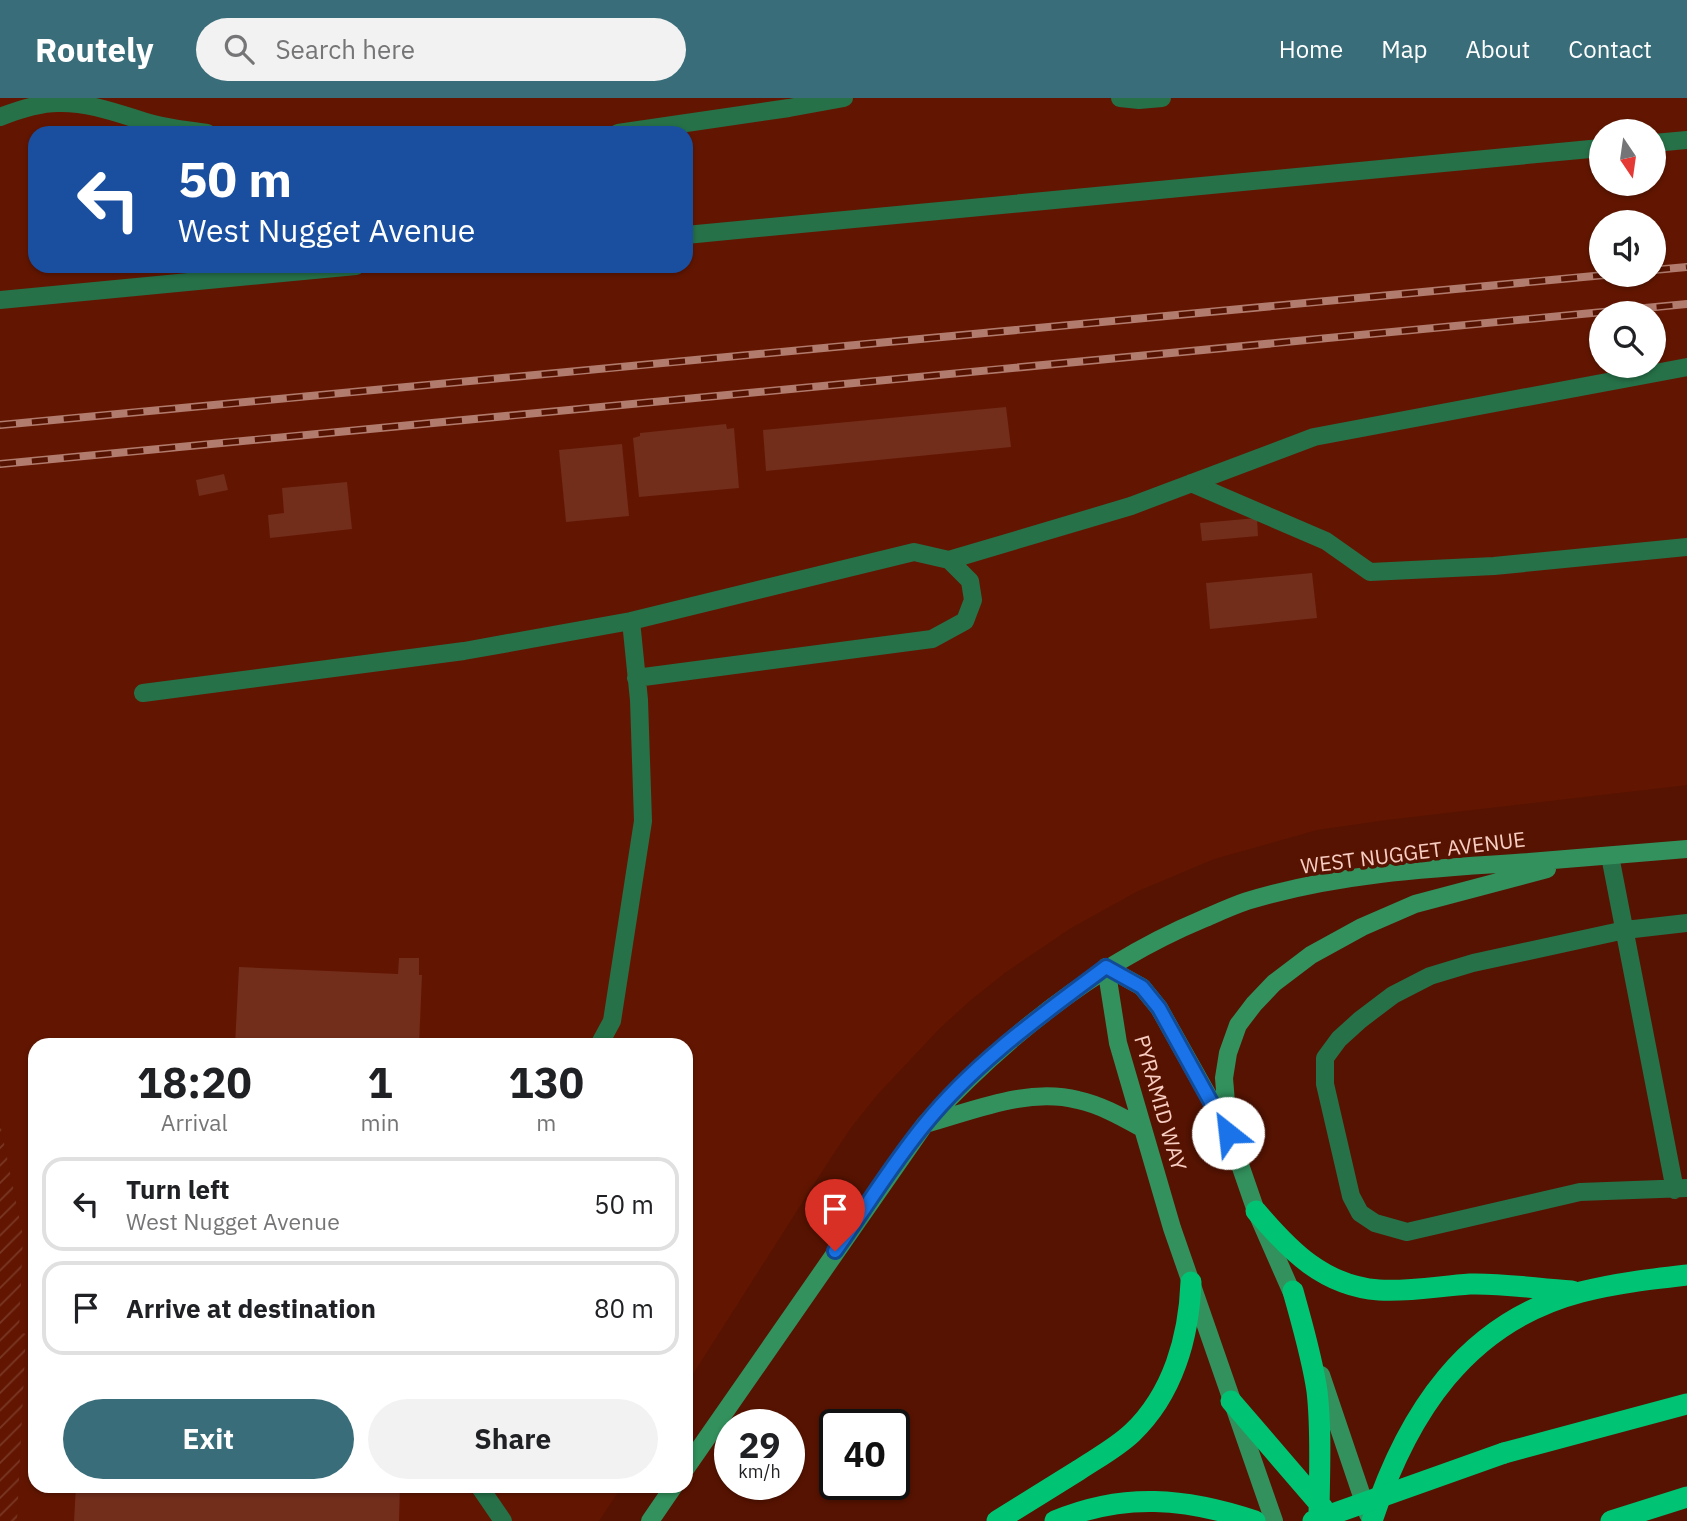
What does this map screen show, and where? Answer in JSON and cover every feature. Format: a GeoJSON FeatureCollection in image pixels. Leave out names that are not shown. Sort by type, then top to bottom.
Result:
{"type":"FeatureCollection","features":[{"type":"Feature","properties":{"kind":"highway"},"geometry":{"type":"LineString","coordinates":[[1256,1211],[1286,1246],[1316,1269],[1357,1287],[1380,1290],[1473,1284],[1581,1292]]}},
{"type":"Feature","properties":{"kind":"highway"},"geometry":{"type":"LineString","coordinates":[[1371,1521],[1386,1477],[1401,1446],[1441,1383],[1471,1349],[1503,1325],[1540,1306],[1581,1292],[1687,1275]]}},
{"type":"Feature","properties":{"kind":"highway"},"geometry":{"type":"LineString","coordinates":[[997,1521],[1108,1451],[1132,1433],[1152,1410],[1179,1357],[1191,1282]]}},
{"type":"Feature","properties":{"kind":"highway"},"geometry":{"type":"LineString","coordinates":[[1293,1291],[1310,1352],[1317,1392],[1317,1515]]}},
{"type":"Feature","properties":{"kind":"highway"},"geometry":{"type":"LineString","coordinates":[[1231,1401],[1317,1515],[1335,1521]]}},
{"type":"Feature","properties":{"kind":"highway"},"geometry":{"type":"LineString","coordinates":[[1317,1515],[1504,1453],[1687,1404]]}},
{"type":"Feature","properties":{"kind":"highway"},"geometry":{"type":"LineString","coordinates":[[1611,1521],[1687,1497]]}},
{"type":"Feature","properties":{"kind":"highway"},"geometry":{"type":"LineString","coordinates":[[1055,1521],[1101,1506],[1160,1500],[1224,1511],[1255,1521]]}},
{"type":"Feature","properties":{"kind":"street","name":"WEST NUGGET AVENUE"},"geometry":{"type":"LineString","coordinates":[[693,1458],[925,1124],[962,1083],[1013,1037],[1106,967],[1163,936],[1245,902],[1325,882],[1449,867],[1687,849]]}},
{"type":"Feature","properties":{"kind":"street"},"geometry":{"type":"LineString","coordinates":[[1228,1133],[1224,1078],[1228,1053],[1238,1025],[1274,984],[1302,962],[1362,927],[1415,904],[1587,858]]}},
{"type":"Feature","properties":{"kind":"street","name":"PYRAMID WAY"},"geometry":{"type":"LineString","coordinates":[[1106,967],[1118,1043],[1142,1128],[1191,1282],[1274,1521]]}},
{"type":"Feature","properties":{"kind":"street","name":"PYRAMID WAY"},"geometry":{"type":"LineString","coordinates":[[1106,967],[1142,987],[1159,1008],[1228,1133],[1256,1211],[1293,1291],[1371,1521]]}},
{"type":"Feature","properties":{"kind":"street"},"geometry":{"type":"LineString","coordinates":[[925,1124],[1018,1098],[1046,1096],[1079,1100],[1110,1111],[1142,1128]]}},
{"type":"Feature","properties":{"kind":"street"},"geometry":{"type":"LineString","coordinates":[[650,1521],[669,1493]]}},
{"type":"Feature","properties":{"kind":"lane"},"geometry":{"type":"LineString","coordinates":[[666,126],[844,98]]}},
{"type":"Feature","properties":{"kind":"lane"},"geometry":{"type":"LineString","coordinates":[[1120,98],[1162,98]]}},
{"type":"Feature","properties":{"kind":"lane"},"geometry":{"type":"LineString","coordinates":[[0,117],[31,107],[72,103],[163,126]]}},
{"type":"Feature","properties":{"kind":"lane"},"geometry":{"type":"LineString","coordinates":[[1666,142],[1687,140]]}},
{"type":"Feature","properties":{"kind":"lane"},"geometry":{"type":"LineString","coordinates":[[693,234],[1589,149]]}},
{"type":"Feature","properties":{"kind":"lane"},"geometry":{"type":"LineString","coordinates":[[0,300],[283,273]]}},
{"type":"Feature","properties":{"kind":"lane"},"geometry":{"type":"LineString","coordinates":[[143,694],[464,651],[631,621],[914,552],[949,560],[1131,506],[1314,437],[1687,367]]}},
{"type":"Feature","properties":{"kind":"lane"},"geometry":{"type":"LineString","coordinates":[[1191,483],[1326,541],[1370,572],[1494,566],[1687,547]]}},
{"type":"Feature","properties":{"kind":"lane"},"geometry":{"type":"LineString","coordinates":[[636,678],[932,639],[965,621],[973,600],[970,581],[949,560]]}},
{"type":"Feature","properties":{"kind":"lane"},"geometry":{"type":"LineString","coordinates":[[603,1038],[612,1021],[643,821],[631,621]]}},
{"type":"Feature","properties":{"kind":"lane"},"geometry":{"type":"LineString","coordinates":[[1610,856],[1625,930],[1681,1189],[1580,1192],[1407,1232],[1375,1223],[1360,1213],[1351,1196],[1325,1084],[1325,1058],[1339,1039],[1360,1020],[1393,995],[1430,976],[1625,930],[1687,923]]}},
{"type":"Feature","properties":{"kind":"lane"},"geometry":{"type":"LineString","coordinates":[[484,1493],[503,1521]]}},
{"type":"Feature","properties":{"kind":"shaded area"},"geometry":{"type":"Polygon","coordinates":[[[0,98],[1687,98],[1687,785],[1317,830],[1214,859],[1138,891],[1071,928],[1006,972],[972,999],[939,1029],[877,1095],[850,1129],[693,1374],[693,1038],[28,1038],[28,1493],[617,1493],[599,1521],[17,1521],[26,1335],[19,1332],[23,1236],[0,1123],[0,98]]]}},
{"type":"Feature","properties":{"kind":"shaded area"},"geometry":{"type":"Polygon","coordinates":[[[0,1123],[23,1236],[19,1332],[26,1334],[17,1521],[0,1521],[0,1123]]]}},
{"type":"Feature","properties":{"kind":"building"},"geometry":{"type":"Polygon","coordinates":[[[1006,407],[1011,447],[766,471],[763,430],[1006,407]]]}},
{"type":"Feature","properties":{"kind":"building"},"geometry":{"type":"Polygon","coordinates":[[[726,424],[727,429],[734,428],[739,488],[639,497],[633,438],[640,436],[640,433],[726,424]]]}},
{"type":"Feature","properties":{"kind":"building"},"geometry":{"type":"Polygon","coordinates":[[[622,444],[629,516],[566,522],[559,450],[622,444]]]}},
{"type":"Feature","properties":{"kind":"building"},"geometry":{"type":"Polygon","coordinates":[[[224,474],[228,490],[199,496],[196,480],[224,474]]]}},
{"type":"Feature","properties":{"kind":"building"},"geometry":{"type":"Polygon","coordinates":[[[347,482],[352,529],[270,538],[268,515],[284,513],[282,488],[347,482]]]}},
{"type":"Feature","properties":{"kind":"building"},"geometry":{"type":"Polygon","coordinates":[[[1257,518],[1258,536],[1202,541],[1200,523],[1257,518]]]}},
{"type":"Feature","properties":{"kind":"building"},"geometry":{"type":"Polygon","coordinates":[[[1312,573],[1317,618],[1210,629],[1206,583],[1312,573]]]}},
{"type":"Feature","properties":{"kind":"building"},"geometry":{"type":"Polygon","coordinates":[[[399,958],[419,958],[419,975],[422,975],[419,1038],[235,1038],[239,967],[398,974],[399,958]]]}},
{"type":"Feature","properties":{"kind":"building"},"geometry":{"type":"Polygon","coordinates":[[[76,1493],[400,1493],[399,1521],[74,1521],[76,1493]]]}},
{"type":"Feature","properties":{"kind":"railway"},"geometry":{"type":"LineString","coordinates":[[1666,269],[1687,267]]}},
{"type":"Feature","properties":{"kind":"railway"},"geometry":{"type":"LineString","coordinates":[[0,425],[1589,276]]}},
{"type":"Feature","properties":{"kind":"railway"},"geometry":{"type":"LineString","coordinates":[[0,464],[1687,304]]}},
{"type":"Feature","properties":{"kind":"route"},"geometry":{"type":"LineString","coordinates":[[835,1251],[925,1124],[962,1083],[1013,1037],[1106,967],[1142,987],[1159,1008],[1228,1133]]}}]}
